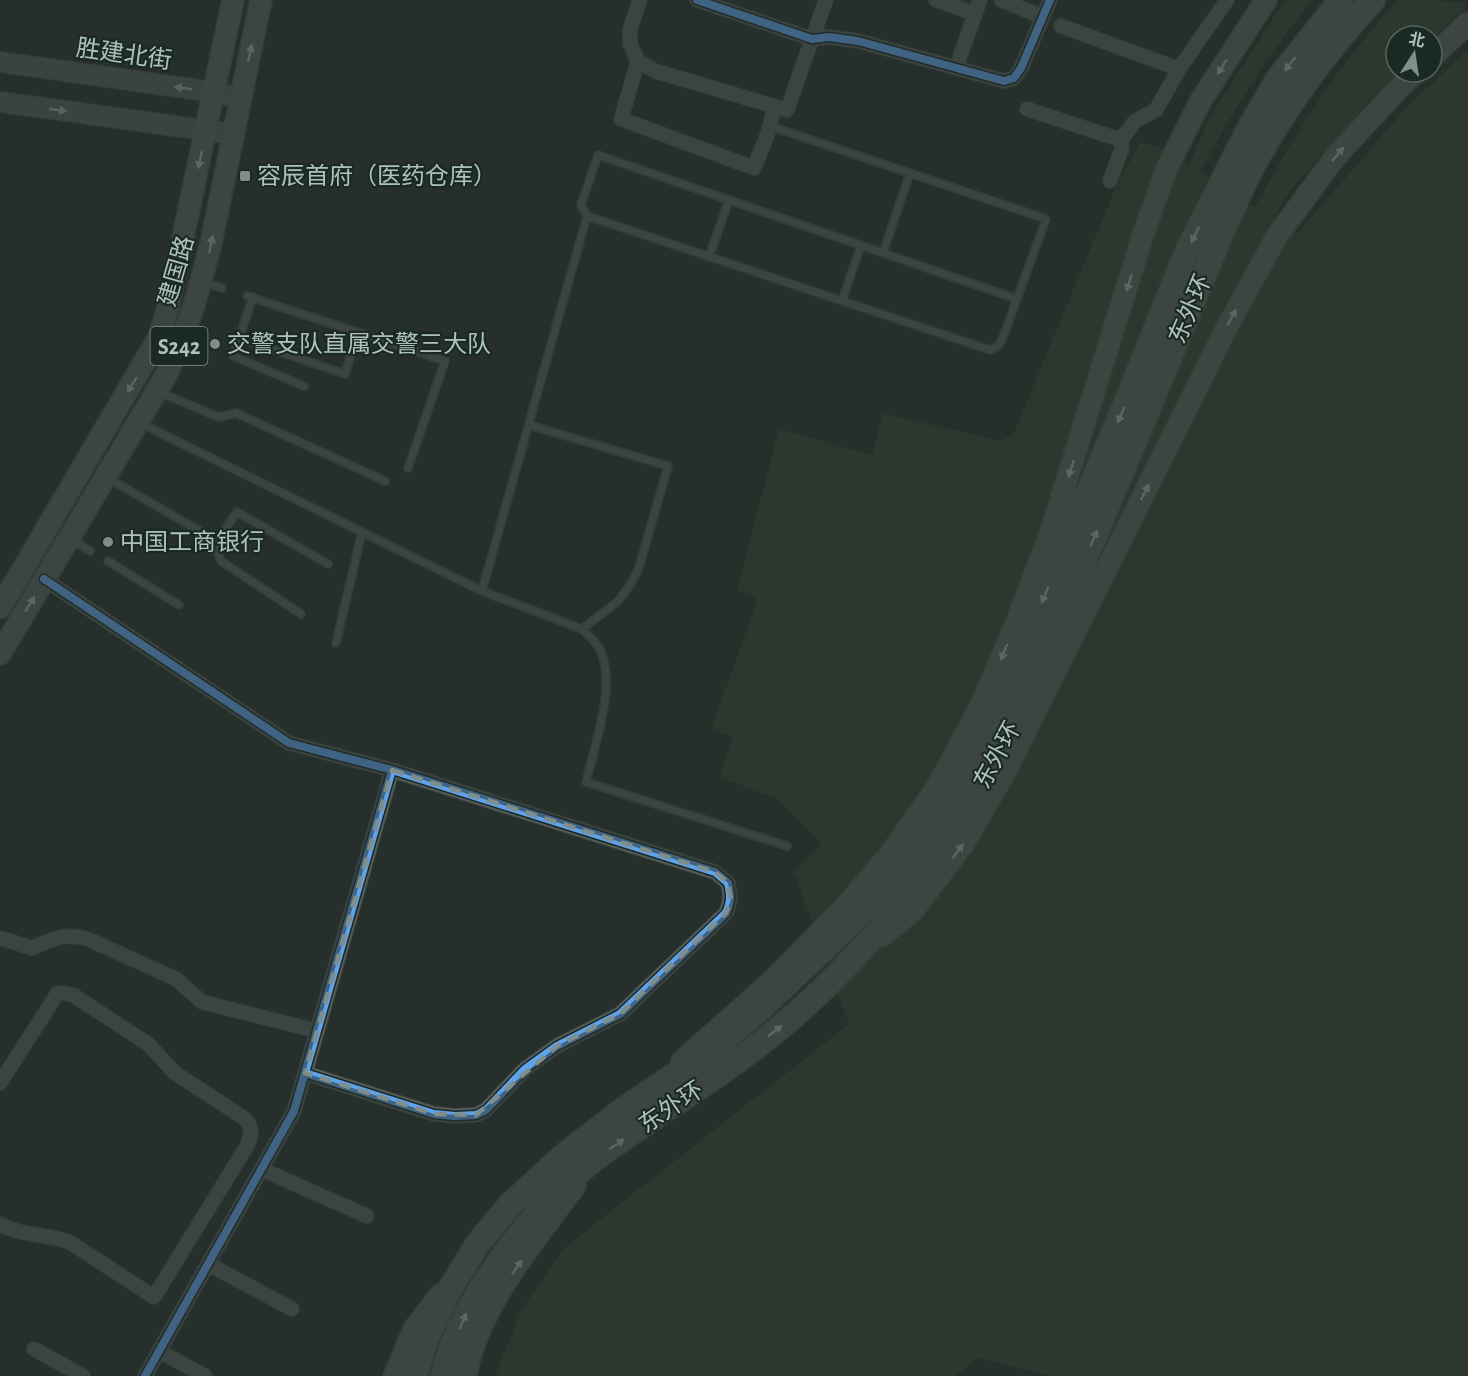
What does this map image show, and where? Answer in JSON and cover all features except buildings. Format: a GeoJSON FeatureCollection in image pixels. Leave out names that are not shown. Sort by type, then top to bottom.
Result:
{"type":"FeatureCollection","features":[{"type":"Feature","properties":{"kind":"highway","name":"东外环"},"geometry":{"type":"LineString","coordinates":[[443,1376],[467,1310],[500,1261],[536,1214],[594,1160],[710,1081],[782,1026],[845,967],[919,882],[975,797],[1026,699],[1223,230],[1258,156],[1297,97],[1334,26],[1341,0]]}},
{"type":"Feature","properties":{"kind":"highway","name":"东外环"},"geometry":{"type":"LineString","coordinates":[[415,1376],[427,1338],[444,1301],[476,1246],[511,1204],[562,1157],[648,1093],[712,1050],[758,1011],[847,927],[885,887],[957,783],[1001,697],[1125,405],[1187,251],[1262,106],[1278,79],[1334,26],[1373,0]]}},
{"type":"Feature","properties":{"kind":"main road","name":"建国路"},"geometry":{"type":"LineString","coordinates":[[0,608],[144,365],[162,327],[168,308],[233,0]]}},
{"type":"Feature","properties":{"kind":"main road","name":"建国路"},"geometry":{"type":"LineString","coordinates":[[0,654],[168,372],[182,339],[210,248],[261,0]]}},
{"type":"Feature","properties":{"kind":"main road"},"geometry":{"type":"LineString","coordinates":[[648,1093],[771,982],[843,909],[890,854],[937,787],[980,707],[1014,628],[1050,534],[1142,238],[1166,170],[1200,102],[1266,0]]}},
{"type":"Feature","properties":{"kind":"main road"},"geometry":{"type":"LineString","coordinates":[[1444,46],[1468,23]]}},
{"type":"Feature","properties":{"kind":"main road","name":"胜建北街"},"geometry":{"type":"LineString","coordinates":[[0,62],[241,98]]}},
{"type":"Feature","properties":{"kind":"main road"},"geometry":{"type":"LineString","coordinates":[[845,967],[913,911],[963,845],[1007,770],[1228,325],[1277,236],[1336,156],[1403,84]]}},
{"type":"Feature","properties":{"kind":"main road"},"geometry":{"type":"LineString","coordinates":[[0,102],[232,134]]}},
{"type":"Feature","properties":{"kind":"main road"},"geometry":{"type":"LineString","coordinates":[[117,411],[138,422]]}},
{"type":"Feature","properties":{"kind":"main road"},"geometry":{"type":"LineString","coordinates":[[466,1376],[470,1354],[491,1309],[514,1270],[594,1160]]}},
{"type":"Feature","properties":{"kind":"main road"},"geometry":{"type":"LineString","coordinates":[[394,1376],[414,1329],[476,1246]]}},
{"type":"Feature","properties":{"kind":"street"},"geometry":{"type":"LineString","coordinates":[[640,0],[630,29],[630,44],[638,61],[655,71],[786,110],[826,0]]}},
{"type":"Feature","properties":{"kind":"street"},"geometry":{"type":"LineString","coordinates":[[697,0],[812,39],[829,37],[858,40],[1004,81],[1014,78],[1022,68],[1050,0]]}},
{"type":"Feature","properties":{"kind":"street"},"geometry":{"type":"LineString","coordinates":[[936,0],[975,14]]}},
{"type":"Feature","properties":{"kind":"street"},"geometry":{"type":"LineString","coordinates":[[956,68],[980,0]]}},
{"type":"Feature","properties":{"kind":"street"},"geometry":{"type":"LineString","coordinates":[[1001,0],[1043,17]]}},
{"type":"Feature","properties":{"kind":"street"},"geometry":{"type":"LineString","coordinates":[[1110,180],[1122,148],[1121,140],[1135,121],[1156,110],[1179,69],[1227,0]]}},
{"type":"Feature","properties":{"kind":"street"},"geometry":{"type":"LineString","coordinates":[[1061,26],[1179,69]]}},
{"type":"Feature","properties":{"kind":"street"},"geometry":{"type":"LineString","coordinates":[[638,61],[621,119],[754,168],[768,133],[775,106]]}},
{"type":"Feature","properties":{"kind":"street"},"geometry":{"type":"LineString","coordinates":[[1027,109],[1121,140]]}},
{"type":"Feature","properties":{"kind":"street"},"geometry":{"type":"LineString","coordinates":[[44,579],[290,742],[392,770],[715,872],[728,883],[731,900],[726,913],[620,1014],[557,1046],[525,1069],[486,1110],[476,1115],[434,1114],[305,1073]]}},
{"type":"Feature","properties":{"kind":"street"},"geometry":{"type":"LineString","coordinates":[[145,1376],[294,1111],[392,770]]}},
{"type":"Feature","properties":{"kind":"street"},"geometry":{"type":"LineString","coordinates":[[0,938],[32,948],[62,936],[75,935],[176,980],[202,1002],[317,1031]]}},
{"type":"Feature","properties":{"kind":"street"},"geometry":{"type":"LineString","coordinates":[[0,1083],[57,994],[64,993],[73,995],[148,1044],[175,1073],[244,1118],[250,1124],[252,1132],[245,1149],[154,1297],[71,1243],[60,1238],[12,1230],[0,1224]]}},
{"type":"Feature","properties":{"kind":"street"},"geometry":{"type":"LineString","coordinates":[[261,1169],[367,1216]]}},
{"type":"Feature","properties":{"kind":"street"},"geometry":{"type":"LineString","coordinates":[[208,1264],[292,1309]]}},
{"type":"Feature","properties":{"kind":"street"},"geometry":{"type":"LineString","coordinates":[[34,1349],[83,1376]]}},
{"type":"Feature","properties":{"kind":"street"},"geometry":{"type":"LineString","coordinates":[[159,1351],[205,1376]]}},
{"type":"Feature","properties":{"kind":"lane"},"geometry":{"type":"LineString","coordinates":[[779,129],[1046,219],[1017,299],[1002,340],[997,347],[990,350],[587,216],[581,205],[598,155],[1017,299]]}},
{"type":"Feature","properties":{"kind":"lane"},"geometry":{"type":"LineString","coordinates":[[883,253],[910,173]]}},
{"type":"Feature","properties":{"kind":"lane"},"geometry":{"type":"LineString","coordinates":[[709,257],[729,200]]}},
{"type":"Feature","properties":{"kind":"lane"},"geometry":{"type":"LineString","coordinates":[[482,591],[587,216]]}},
{"type":"Feature","properties":{"kind":"lane"},"geometry":{"type":"LineString","coordinates":[[842,301],[861,245]]}},
{"type":"Feature","properties":{"kind":"lane"},"geometry":{"type":"LineString","coordinates":[[201,281],[222,288]]}},
{"type":"Feature","properties":{"kind":"lane"},"geometry":{"type":"LineString","coordinates":[[303,386],[233,356],[250,297],[445,361],[408,468]]}},
{"type":"Feature","properties":{"kind":"lane"},"geometry":{"type":"LineString","coordinates":[[239,338],[345,374],[358,332]]}},
{"type":"Feature","properties":{"kind":"lane"},"geometry":{"type":"LineString","coordinates":[[157,391],[218,417],[236,413],[385,481]]}},
{"type":"Feature","properties":{"kind":"lane"},"geometry":{"type":"LineString","coordinates":[[138,422],[482,591],[582,629],[598,647],[606,667],[607,689],[586,782],[787,846]]}},
{"type":"Feature","properties":{"kind":"lane"},"geometry":{"type":"LineString","coordinates":[[529,425],[668,466],[638,571],[617,602],[582,629]]}},
{"type":"Feature","properties":{"kind":"lane"},"geometry":{"type":"LineString","coordinates":[[105,477],[217,542]]}},
{"type":"Feature","properties":{"kind":"lane"},"geometry":{"type":"LineString","coordinates":[[301,614],[221,561],[217,552],[217,542],[237,512],[328,564]]}},
{"type":"Feature","properties":{"kind":"lane"},"geometry":{"type":"LineString","coordinates":[[336,643],[362,532]]}},
{"type":"Feature","properties":{"kind":"lane"},"geometry":{"type":"LineString","coordinates":[[69,538],[90,551]]}},
{"type":"Feature","properties":{"kind":"lane"},"geometry":{"type":"LineString","coordinates":[[108,561],[179,604]]}},
{"type":"Feature","properties":{"kind":"highlighted area"},"geometry":{"type":"Polygon","coordinates":[[[392,770],[715,872],[728,883],[731,900],[726,913],[620,1014],[557,1046],[476,1115],[434,1114],[305,1073],[392,770]]]}},
{"type":"Feature","properties":{"kind":"green space"},"geometry":{"type":"Polygon","coordinates":[[[1285,0],[1312,0],[1252,83],[1200,172],[1255,207],[1286,152],[1320,99],[1357,48],[1398,0],[1463,3],[1466,7],[1444,28],[1444,24],[1384,24],[1384,84],[1387,84],[1290,191],[1274,218],[1298,233],[1408,106],[1432,84],[1444,84],[1444,72],[1468,50],[1468,1376],[1051,1376],[977,1358],[956,1376],[495,1376],[522,1309],[563,1249],[849,1024],[796,877],[792,873],[822,843],[778,799],[719,777],[733,737],[711,729],[758,599],[737,591],[779,429],[872,455],[883,413],[999,441],[1013,435],[1114,192],[1140,142],[1158,147],[1189,165],[1211,115],[1285,0]]]}},
{"type":"Feature","properties":{"kind":"cycle path"},"geometry":{"type":"LineString","coordinates":[[697,0],[812,39],[829,37],[858,41],[1004,81],[1014,78],[1021,68],[1050,0]]}},
{"type":"Feature","properties":{"kind":"cycle path"},"geometry":{"type":"LineString","coordinates":[[44,579],[289,743],[392,770],[294,1111],[145,1376]]}},
{"type":"Feature","properties":{"kind":"cycle path"},"geometry":{"type":"LineString","coordinates":[[305,1073],[434,1114],[476,1115],[486,1110],[525,1069],[557,1046],[620,1014],[726,913],[729,905],[728,883],[715,872],[392,770]]}},
{"type":"Feature","properties":{"kind":"place","name":"容辰首府（医药仓库）"},"geometry":{"type":"Point","coordinates":[245,176]}},
{"type":"Feature","properties":{"kind":"place","name":"交警支队直属交警三大队"},"geometry":{"type":"Point","coordinates":[215,344]}},
{"type":"Feature","properties":{"kind":"place","name":"中国工商银行"},"geometry":{"type":"Point","coordinates":[108,542]}}]}
